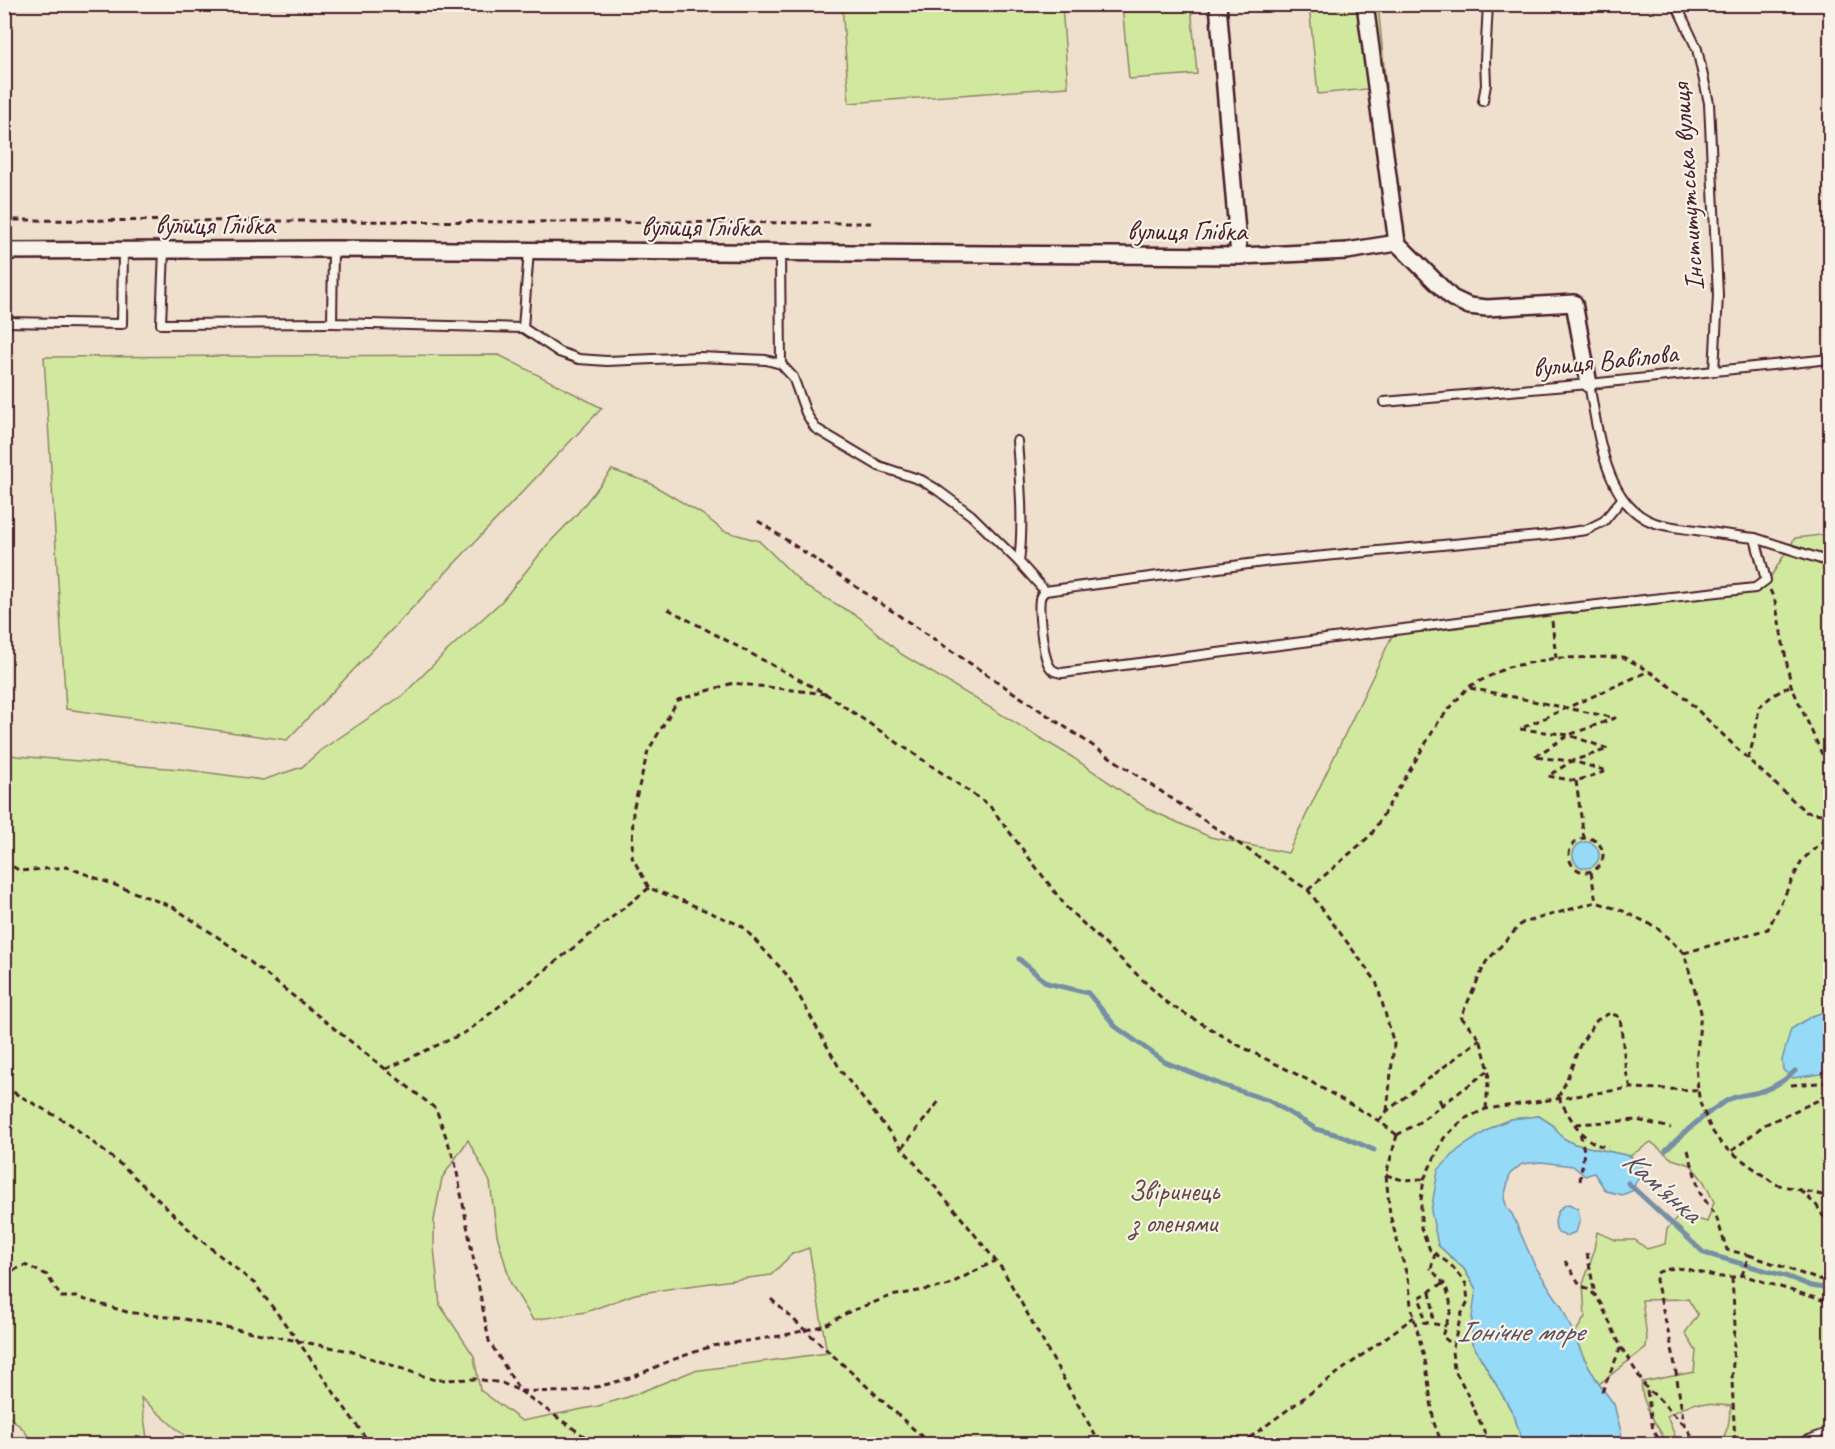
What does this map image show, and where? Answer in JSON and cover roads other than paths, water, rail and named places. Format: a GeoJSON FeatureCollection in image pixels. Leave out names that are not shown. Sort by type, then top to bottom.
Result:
{"type":"FeatureCollection","features":[{"type":"Feature","properties":{"kind":"street"},"geometry":{"type":"LineString","coordinates":[[1218,4],[1239,256]]}},
{"type":"Feature","properties":{"kind":"street"},"geometry":{"type":"LineString","coordinates":[[1365,4],[1396,243],[1452,298],[1469,306],[1487,308],[1574,303],[1588,384]]}},
{"type":"Feature","properties":{"kind":"street","name":"вулиця Глібка"},"geometry":{"type":"LineString","coordinates":[[4,251],[333,249],[1239,256],[1347,251],[1396,243]]}},
{"type":"Feature","properties":{"kind":"lane"},"geometry":{"type":"LineString","coordinates":[[1483,101],[1486,85],[1488,4]]}},
{"type":"Feature","properties":{"kind":"lane","name":"Інститутська вулиця"},"geometry":{"type":"LineString","coordinates":[[1676,4],[1697,50],[1709,103],[1718,295],[1714,371]]}},
{"type":"Feature","properties":{"kind":"lane"},"geometry":{"type":"LineString","coordinates":[[332,323],[333,249]]}},
{"type":"Feature","properties":{"kind":"lane"},"geometry":{"type":"LineString","coordinates":[[4,322],[122,324],[123,250]]}},
{"type":"Feature","properties":{"kind":"lane"},"geometry":{"type":"LineString","coordinates":[[164,250],[161,324],[332,323],[523,328],[559,352],[579,359],[607,361],[700,357],[766,360],[781,364],[793,377],[806,413],[815,428],[879,465],[921,480],[936,489],[971,515],[1045,591]]}},
{"type":"Feature","properties":{"kind":"lane"},"geometry":{"type":"LineString","coordinates":[[523,328],[529,250]]}},
{"type":"Feature","properties":{"kind":"lane"},"geometry":{"type":"LineString","coordinates":[[780,252],[781,364]]}},
{"type":"Feature","properties":{"kind":"lane","name":"вулиця Вавілова"},"geometry":{"type":"LineString","coordinates":[[1384,402],[1830,359]]}},
{"type":"Feature","properties":{"kind":"lane"},"geometry":{"type":"LineString","coordinates":[[1588,384],[1603,456],[1612,480],[1622,499],[1653,522],[1671,527],[1755,538],[1830,562]]}},
{"type":"Feature","properties":{"kind":"lane"},"geometry":{"type":"LineString","coordinates":[[1017,441],[1021,542],[1019,562]]}},
{"type":"Feature","properties":{"kind":"lane"},"geometry":{"type":"LineString","coordinates":[[1622,499],[1604,521],[1586,530],[1271,561],[1045,591],[1040,598],[1045,657],[1054,672],[1062,673],[1551,610],[1755,588],[1766,580],[1755,538]]}},
{"type":"Feature","properties":{"kind":"lane"},"geometry":{"type":"LineString","coordinates":[[1797,1444],[1830,1432]]}},
{"type":"Feature","properties":{"kind":"water"},"geometry":{"type":"Polygon","coordinates":[[[1586,842],[1595,846],[1599,855],[1595,864],[1586,868],[1577,864],[1573,855],[1577,846],[1586,842]]]}},
{"type":"Feature","properties":{"kind":"water"},"geometry":{"type":"Polygon","coordinates":[[[1830,1010],[1830,1066],[1821,1074],[1793,1078],[1783,1070],[1782,1060],[1791,1029],[1812,1016],[1830,1010]]]}},
{"type":"Feature","properties":{"kind":"water","name":"Іонічне море"},"geometry":{"type":"Polygon","coordinates":[[[1539,1116],[1553,1125],[1563,1138],[1574,1144],[1630,1156],[1642,1167],[1642,1178],[1637,1180],[1632,1191],[1622,1195],[1606,1191],[1594,1173],[1585,1176],[1573,1166],[1541,1162],[1522,1164],[1510,1174],[1504,1198],[1535,1266],[1562,1307],[1583,1356],[1614,1404],[1624,1444],[1523,1444],[1514,1415],[1472,1343],[1472,1317],[1476,1289],[1464,1269],[1438,1245],[1431,1211],[1438,1170],[1459,1149],[1494,1126],[1511,1119],[1539,1116]]]}},
{"type":"Feature","properties":{"kind":"water"},"geometry":{"type":"Polygon","coordinates":[[[1569,1204],[1578,1209],[1580,1220],[1576,1232],[1566,1236],[1558,1233],[1555,1220],[1561,1208],[1569,1204]]]}},
{"type":"Feature","properties":{"kind":"waterway"},"geometry":{"type":"LineString","coordinates":[[1019,959],[1047,983],[1088,993],[1116,1027],[1165,1062],[1270,1101],[1316,1129],[1342,1136],[1374,1150]]}},
{"type":"Feature","properties":{"kind":"waterway"},"geometry":{"type":"LineString","coordinates":[[1666,1150],[1696,1123],[1728,1100],[1761,1092],[1781,1082],[1795,1071]]}},
{"type":"Feature","properties":{"kind":"waterway","name":"Кам'янка"},"geometry":{"type":"LineString","coordinates":[[1628,1183],[1704,1253],[1788,1277],[1811,1286],[1830,1289]]}},
{"type":"Feature","properties":{"kind":"park label","name":"Звіринець з оленями"},"geometry":{"type":"Point","coordinates":[1174,1206]}}]}
